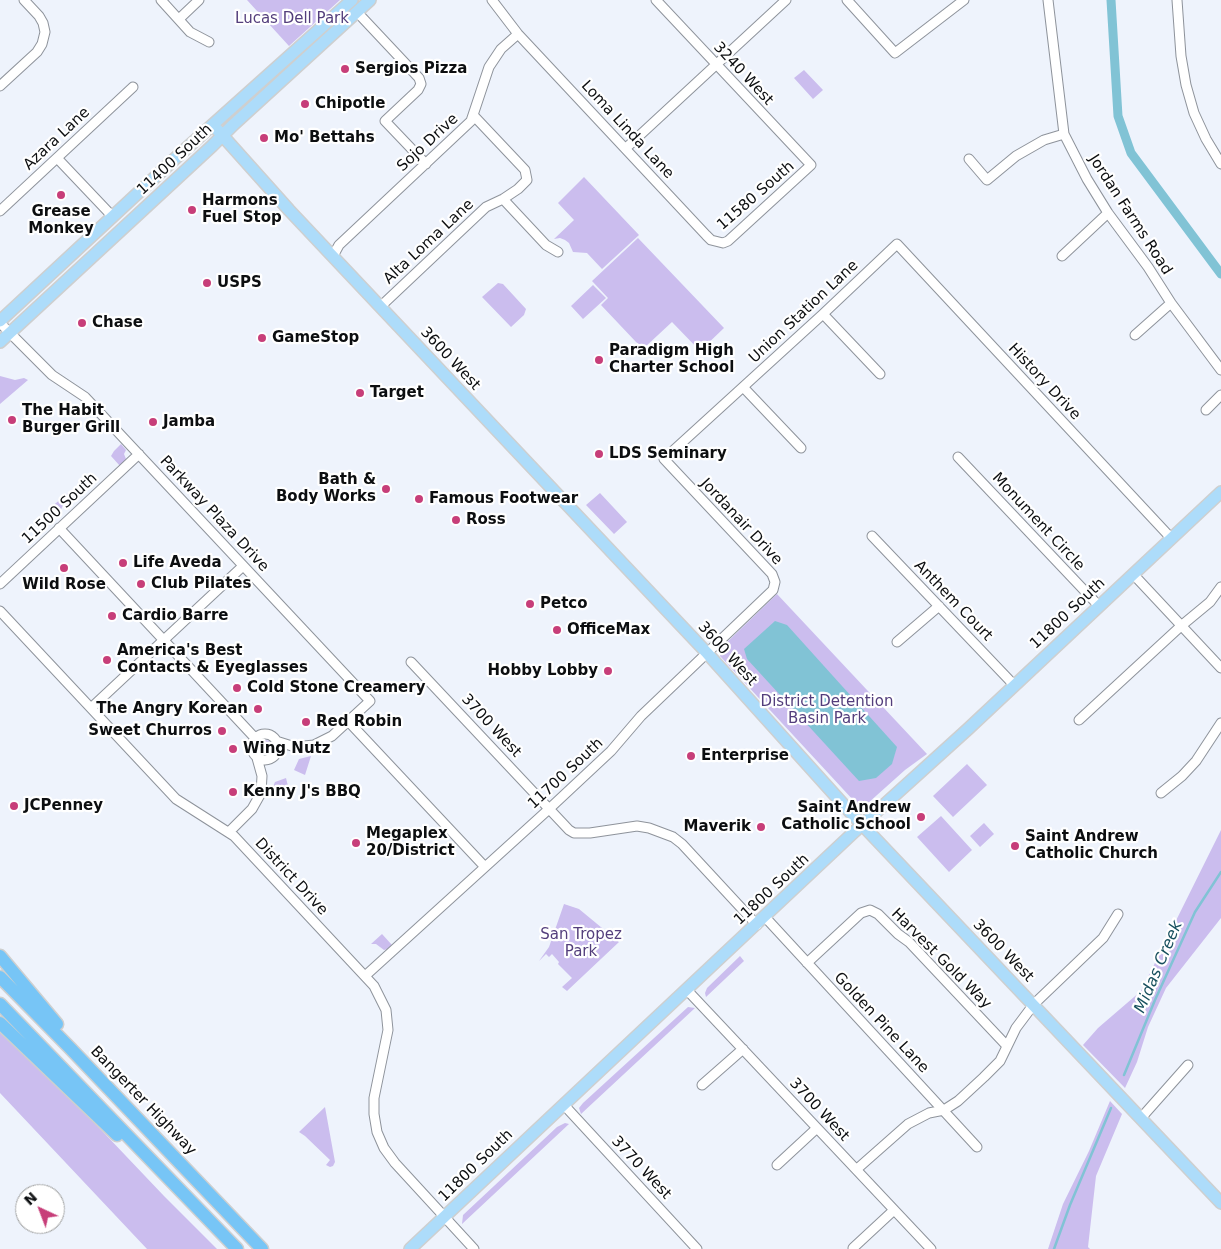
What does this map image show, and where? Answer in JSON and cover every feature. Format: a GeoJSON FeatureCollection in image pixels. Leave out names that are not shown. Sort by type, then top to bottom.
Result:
{"type":"FeatureCollection","features":[{"type":"Feature","properties":{"kind":"highway"},"geometry":{"type":"LineString","coordinates":[[0,956],[60,1028],[70,1048]]}},
{"type":"Feature","properties":{"kind":"highway","name":"Bangerter Highway"},"geometry":{"type":"LineString","coordinates":[[0,977],[262,1249]]}},
{"type":"Feature","properties":{"kind":"highway"},"geometry":{"type":"LineString","coordinates":[[0,1004],[237,1249]]}},
{"type":"Feature","properties":{"kind":"highway"},"geometry":{"type":"LineString","coordinates":[[0,1023],[23,1043],[112,1132],[142,1151]]}},
{"type":"Feature","properties":{"kind":"main road","name":"11400 South"},"geometry":{"type":"LineString","coordinates":[[0,322],[180,154],[352,0]]}},
{"type":"Feature","properties":{"kind":"main road","name":"11400 South"},"geometry":{"type":"LineString","coordinates":[[0,342],[370,0]]}},
{"type":"Feature","properties":{"kind":"main road","name":"3600 West"},"geometry":{"type":"LineString","coordinates":[[213,125],[332,256],[706,653],[862,825],[1221,1203]]}},
{"type":"Feature","properties":{"kind":"main road"},"geometry":{"type":"LineString","coordinates":[[124,228],[122,223],[123,217],[159,182],[180,154]]}},
{"type":"Feature","properties":{"kind":"main road"},"geometry":{"type":"LineString","coordinates":[[74,273],[77,261],[115,222],[113,217]]}},
{"type":"Feature","properties":{"kind":"main road","name":"11800 South"},"geometry":{"type":"LineString","coordinates":[[410,1249],[502,1160],[688,990],[862,825],[1221,492]]}},
{"type":"Feature","properties":{"kind":"street"},"geometry":{"type":"LineString","coordinates":[[0,86],[39,50],[42,44],[45,32],[39,16],[24,0]]}},
{"type":"Feature","properties":{"kind":"street"},"geometry":{"type":"LineString","coordinates":[[161,0],[192,33],[208,42]]}},
{"type":"Feature","properties":{"kind":"street"},"geometry":{"type":"LineString","coordinates":[[179,19],[199,0]]}},
{"type":"Feature","properties":{"kind":"street","name":"Loma Linda Lane"},"geometry":{"type":"LineString","coordinates":[[492,0],[518,34],[706,235],[717,243]]}},
{"type":"Feature","properties":{"kind":"street","name":"3240 West"},"geometry":{"type":"LineString","coordinates":[[656,0],[811,166]]}},
{"type":"Feature","properties":{"kind":"street"},"geometry":{"type":"LineString","coordinates":[[626,148],[786,0]]}},
{"type":"Feature","properties":{"kind":"street"},"geometry":{"type":"LineString","coordinates":[[848,0],[894,53],[964,0]]}},
{"type":"Feature","properties":{"kind":"street","name":"Jordan Farms Road"},"geometry":{"type":"LineString","coordinates":[[1048,0],[1064,134],[1087,179],[1108,213],[1221,370]]}},
{"type":"Feature","properties":{"kind":"street"},"geometry":{"type":"LineString","coordinates":[[1177,0],[1181,56],[1186,85],[1194,113],[1206,139],[1221,164]]}},
{"type":"Feature","properties":{"kind":"street"},"geometry":{"type":"LineString","coordinates":[[357,12],[419,78],[418,90],[385,120],[426,164]]}},
{"type":"Feature","properties":{"kind":"street","name":"Sojo Drive"},"geometry":{"type":"LineString","coordinates":[[332,256],[340,245],[467,125],[474,116],[489,67],[501,50],[518,34]]}},
{"type":"Feature","properties":{"kind":"street","name":"Azara Lane"},"geometry":{"type":"LineString","coordinates":[[0,211],[133,87]]}},
{"type":"Feature","properties":{"kind":"street","name":"Alta Loma Lane"},"geometry":{"type":"LineString","coordinates":[[380,307],[486,207],[503,199],[527,180],[527,173],[474,116]]}},
{"type":"Feature","properties":{"kind":"street"},"geometry":{"type":"LineString","coordinates":[[969,159],[987,180],[1016,156],[1044,140],[1064,134]]}},
{"type":"Feature","properties":{"kind":"street"},"geometry":{"type":"LineString","coordinates":[[57,158],[113,217]]}},
{"type":"Feature","properties":{"kind":"street","name":"11580 South"},"geometry":{"type":"LineString","coordinates":[[717,243],[728,241],[811,166]]}},
{"type":"Feature","properties":{"kind":"street"},"geometry":{"type":"LineString","coordinates":[[503,199],[546,245],[558,252]]}},
{"type":"Feature","properties":{"kind":"street"},"geometry":{"type":"LineString","coordinates":[[1062,256],[1108,213]]}},
{"type":"Feature","properties":{"kind":"street","name":"Union Station Lane"},"geometry":{"type":"LineString","coordinates":[[664,460],[896,244]]}},
{"type":"Feature","properties":{"kind":"street","name":"History Drive"},"geometry":{"type":"LineString","coordinates":[[896,244],[1171,538]]}},
{"type":"Feature","properties":{"kind":"street"},"geometry":{"type":"LineString","coordinates":[[1135,334],[1171,303]]}},
{"type":"Feature","properties":{"kind":"street"},"geometry":{"type":"LineString","coordinates":[[823,314],[880,374]]}},
{"type":"Feature","properties":{"kind":"street","name":"Parkway Plaza Drive"},"geometry":{"type":"LineString","coordinates":[[0,322],[52,375],[85,397],[370,701],[322,741],[314,745],[295,747],[274,757]]}},
{"type":"Feature","properties":{"kind":"street"},"geometry":{"type":"LineString","coordinates":[[743,387],[801,448]]}},
{"type":"Feature","properties":{"kind":"street"},"geometry":{"type":"LineString","coordinates":[[1206,410],[1221,395]]}},
{"type":"Feature","properties":{"kind":"street","name":"11500 South"},"geometry":{"type":"LineString","coordinates":[[0,584],[139,454]]}},
{"type":"Feature","properties":{"kind":"street","name":"Monument Circle"},"geometry":{"type":"LineString","coordinates":[[958,457],[1099,606]]}},
{"type":"Feature","properties":{"kind":"street","name":"Jordanair Drive"},"geometry":{"type":"LineString","coordinates":[[664,460],[772,574],[775,582]]}},
{"type":"Feature","properties":{"kind":"street"},"geometry":{"type":"LineString","coordinates":[[59,528],[256,738]]}},
{"type":"Feature","properties":{"kind":"street","name":"Anthem Court"},"geometry":{"type":"LineString","coordinates":[[872,536],[1014,685]]}},
{"type":"Feature","properties":{"kind":"street"},"geometry":{"type":"LineString","coordinates":[[91,708],[244,566]]}},
{"type":"Feature","properties":{"kind":"street"},"geometry":{"type":"LineString","coordinates":[[1133,574],[1221,668]]}},
{"type":"Feature","properties":{"kind":"street","name":"11700 South"},"geometry":{"type":"LineString","coordinates":[[365,976],[611,751],[641,716],[773,590],[775,582]]}},
{"type":"Feature","properties":{"kind":"street"},"geometry":{"type":"LineString","coordinates":[[1079,720],[1181,626],[1210,602],[1221,587]]}},
{"type":"Feature","properties":{"kind":"street"},"geometry":{"type":"LineString","coordinates":[[897,642],[939,606]]}},
{"type":"Feature","properties":{"kind":"street","name":"District Drive"},"geometry":{"type":"LineString","coordinates":[[0,611],[176,799],[229,832],[374,986],[386,1010],[387,1020],[387,1038],[374,1098],[377,1132],[384,1148],[395,1163],[474,1249]]}},
{"type":"Feature","properties":{"kind":"street","name":"3700 West"},"geometry":{"type":"LineString","coordinates":[[412,662],[574,834],[637,826],[649,828],[673,837],[761,921]]}},
{"type":"Feature","properties":{"kind":"street"},"geometry":{"type":"LineString","coordinates":[[348,721],[485,867]]}},
{"type":"Feature","properties":{"kind":"street"},"geometry":{"type":"LineString","coordinates":[[1161,793],[1182,776],[1196,761],[1221,723]]}},
{"type":"Feature","properties":{"kind":"street"},"geometry":{"type":"LineString","coordinates":[[229,832],[252,809],[261,793],[262,776],[257,758],[252,749],[256,738],[266,734],[295,747]]}},
{"type":"Feature","properties":{"kind":"street"},"geometry":{"type":"LineString","coordinates":[[262,776],[278,748],[276,740]]}},
{"type":"Feature","properties":{"kind":"street"},"geometry":{"type":"LineString","coordinates":[[257,758],[264,760],[274,757]]}},
{"type":"Feature","properties":{"kind":"street","name":"Harvest Gold Way"},"geometry":{"type":"LineString","coordinates":[[807,963],[860,913],[870,910],[878,914],[909,942],[1007,1046]]}},
{"type":"Feature","properties":{"kind":"street"},"geometry":{"type":"LineString","coordinates":[[857,1169],[908,1124],[929,1113],[944,1110],[958,1101],[994,1067],[1000,1061],[1016,1028],[1034,1004],[1104,938],[1118,914]]}},
{"type":"Feature","properties":{"kind":"street","name":"Golden Pine Lane"},"geometry":{"type":"LineString","coordinates":[[761,921],[807,963],[978,1147]]}},
{"type":"Feature","properties":{"kind":"street","name":"3700 West"},"geometry":{"type":"LineString","coordinates":[[688,990],[931,1249]]}},
{"type":"Feature","properties":{"kind":"street"},"geometry":{"type":"LineString","coordinates":[[702,1085],[743,1048]]}},
{"type":"Feature","properties":{"kind":"street"},"geometry":{"type":"LineString","coordinates":[[1141,1118],[1188,1065]]}},
{"type":"Feature","properties":{"kind":"street","name":"3770 West"},"geometry":{"type":"LineString","coordinates":[[564,1105],[697,1249]]}},
{"type":"Feature","properties":{"kind":"street"},"geometry":{"type":"LineString","coordinates":[[777,1165],[818,1128]]}},
{"type":"Feature","properties":{"kind":"street"},"geometry":{"type":"LineString","coordinates":[[853,1248],[894,1210]]}},
{"type":"Feature","properties":{"kind":"green space","name":"Lucas Dell Park"},"geometry":{"type":"Polygon","coordinates":[[[247,0],[340,0],[289,46],[247,0]]]}},
{"type":"Feature","properties":{"kind":"green space"},"geometry":{"type":"Polygon","coordinates":[[[804,70],[823,90],[813,99],[794,78],[804,70]]]}},
{"type":"Feature","properties":{"kind":"green space"},"geometry":{"type":"Polygon","coordinates":[[[584,177],[639,235],[602,269],[587,253],[573,252],[569,243],[565,240],[560,238],[554,239],[574,220],[558,203],[584,177]]]}},
{"type":"Feature","properties":{"kind":"green space"},"geometry":{"type":"Polygon","coordinates":[[[638,238],[724,328],[700,351],[672,322],[644,348],[601,305],[608,298],[592,281],[638,238]]]}},
{"type":"Feature","properties":{"kind":"green space"},"geometry":{"type":"Polygon","coordinates":[[[498,283],[503,284],[526,309],[524,315],[511,327],[482,297],[498,283]]]}},
{"type":"Feature","properties":{"kind":"green space"},"geometry":{"type":"Polygon","coordinates":[[[593,285],[606,298],[583,319],[571,306],[593,285]]]}},
{"type":"Feature","properties":{"kind":"green space"},"geometry":{"type":"Polygon","coordinates":[[[0,376],[15,380],[24,378],[28,380],[0,404],[0,376]]]}},
{"type":"Feature","properties":{"kind":"green space"},"geometry":{"type":"Polygon","coordinates":[[[121,444],[126,450],[124,454],[126,459],[120,466],[111,456],[121,444]]]}},
{"type":"Feature","properties":{"kind":"green space"},"geometry":{"type":"Polygon","coordinates":[[[68,493],[70,497],[60,512],[54,515],[50,508],[68,493]]]}},
{"type":"Feature","properties":{"kind":"green space"},"geometry":{"type":"Polygon","coordinates":[[[600,493],[627,522],[614,534],[586,505],[600,493]]]}},
{"type":"Feature","properties":{"kind":"green space","name":"District Detention Basin Park"},"geometry":{"type":"Polygon","coordinates":[[[777,594],[927,754],[905,770],[867,804],[858,804],[854,801],[720,656],[722,647],[777,594]]]}},
{"type":"Feature","properties":{"kind":"green space"},"geometry":{"type":"Polygon","coordinates":[[[265,740],[271,742],[273,748],[271,754],[265,756],[259,754],[257,748],[259,742],[265,740]]]}},
{"type":"Feature","properties":{"kind":"green space"},"geometry":{"type":"Polygon","coordinates":[[[311,756],[305,775],[294,770],[299,759],[311,756]]]}},
{"type":"Feature","properties":{"kind":"green space"},"geometry":{"type":"Polygon","coordinates":[[[967,764],[987,785],[953,817],[933,796],[967,764]]]}},
{"type":"Feature","properties":{"kind":"green space"},"geometry":{"type":"Polygon","coordinates":[[[286,778],[289,790],[270,794],[275,782],[286,778]]]}},
{"type":"Feature","properties":{"kind":"green space"},"geometry":{"type":"Polygon","coordinates":[[[941,816],[972,850],[949,872],[917,837],[941,816]]]}},
{"type":"Feature","properties":{"kind":"green space"},"geometry":{"type":"Polygon","coordinates":[[[984,823],[994,834],[980,847],[970,836],[984,823]]]}},
{"type":"Feature","properties":{"kind":"green space"},"geometry":{"type":"Polygon","coordinates":[[[1221,830],[1221,918],[1166,988],[1148,1027],[1137,1062],[1125,1088],[1083,1045],[1098,1028],[1141,991],[1221,830]]]}},
{"type":"Feature","properties":{"kind":"green space","name":"San Tropez Park"},"geometry":{"type":"Polygon","coordinates":[[[564,904],[579,909],[619,942],[567,991],[562,987],[572,978],[558,964],[559,962],[552,954],[549,957],[546,954],[539,961],[549,947],[564,904]]]}},
{"type":"Feature","properties":{"kind":"green space"},"geometry":{"type":"Polygon","coordinates":[[[382,934],[392,945],[388,949],[384,950],[376,944],[371,944],[382,934]]]}},
{"type":"Feature","properties":{"kind":"green space"},"geometry":{"type":"Polygon","coordinates":[[[740,956],[744,961],[706,997],[707,988],[740,956]]]}},
{"type":"Feature","properties":{"kind":"green space"},"geometry":{"type":"Polygon","coordinates":[[[688,1007],[695,1008],[581,1114],[579,1108],[583,1103],[688,1007]]]}},
{"type":"Feature","properties":{"kind":"green space"},"geometry":{"type":"Polygon","coordinates":[[[0,1031],[68,1095],[217,1249],[147,1249],[0,1093],[0,1031]]]}},
{"type":"Feature","properties":{"kind":"green space"},"geometry":{"type":"Polygon","coordinates":[[[1110,1101],[1122,1114],[1096,1176],[1088,1247],[1090,1249],[1048,1249],[1063,1204],[1089,1151],[1110,1101]]]}},
{"type":"Feature","properties":{"kind":"green space"},"geometry":{"type":"Polygon","coordinates":[[[325,1107],[335,1162],[330,1167],[326,1165],[330,1160],[299,1132],[325,1107]]]}},
{"type":"Feature","properties":{"kind":"green space"},"geometry":{"type":"Polygon","coordinates":[[[565,1123],[569,1124],[462,1224],[463,1215],[557,1127],[565,1123]]]}},
{"type":"Feature","properties":{"kind":"water"},"geometry":{"type":"Polygon","coordinates":[[[775,621],[787,625],[897,747],[892,764],[876,778],[859,781],[747,659],[744,649],[775,621]]]}},
{"type":"Feature","properties":{"kind":"waterway"},"geometry":{"type":"LineString","coordinates":[[1111,0],[1118,116],[1131,153],[1221,274]]}},
{"type":"Feature","properties":{"kind":"waterway","name":"Midas Creek"},"geometry":{"type":"LineString","coordinates":[[1124,1075],[1155,1000],[1195,912],[1221,872]]}},
{"type":"Feature","properties":{"kind":"waterway","name":"Midas Creek"},"geometry":{"type":"LineString","coordinates":[[1054,1249],[1070,1205],[1111,1108]]}},
{"type":"Feature","properties":{"kind":"place","name":"Sergios Pizza"},"geometry":{"type":"Point","coordinates":[345,69]}},
{"type":"Feature","properties":{"kind":"place","name":"Chipotle"},"geometry":{"type":"Point","coordinates":[305,104]}},
{"type":"Feature","properties":{"kind":"place","name":"Mo' Bettahs"},"geometry":{"type":"Point","coordinates":[264,138]}},
{"type":"Feature","properties":{"kind":"place","name":"Grease Monkey"},"geometry":{"type":"Point","coordinates":[61,195]}},
{"type":"Feature","properties":{"kind":"place","name":"Harmons Fuel Stop"},"geometry":{"type":"Point","coordinates":[192,210]}},
{"type":"Feature","properties":{"kind":"place","name":"USPS"},"geometry":{"type":"Point","coordinates":[207,283]}},
{"type":"Feature","properties":{"kind":"place","name":"Chase"},"geometry":{"type":"Point","coordinates":[82,323]}},
{"type":"Feature","properties":{"kind":"place","name":"GameStop"},"geometry":{"type":"Point","coordinates":[262,338]}},
{"type":"Feature","properties":{"kind":"place","name":"Paradigm High Charter School"},"geometry":{"type":"Point","coordinates":[599,360]}},
{"type":"Feature","properties":{"kind":"place","name":"Target"},"geometry":{"type":"Point","coordinates":[360,393]}},
{"type":"Feature","properties":{"kind":"place","name":"The Habit Burger Grill"},"geometry":{"type":"Point","coordinates":[12,420]}},
{"type":"Feature","properties":{"kind":"place","name":"Jamba"},"geometry":{"type":"Point","coordinates":[153,422]}},
{"type":"Feature","properties":{"kind":"place","name":"LDS Seminary"},"geometry":{"type":"Point","coordinates":[599,454]}},
{"type":"Feature","properties":{"kind":"place","name":"Bath & Body Works"},"geometry":{"type":"Point","coordinates":[386,489]}},
{"type":"Feature","properties":{"kind":"place","name":"Famous Footwear"},"geometry":{"type":"Point","coordinates":[419,499]}},
{"type":"Feature","properties":{"kind":"place","name":"Ross"},"geometry":{"type":"Point","coordinates":[456,520]}},
{"type":"Feature","properties":{"kind":"place","name":"Life Aveda"},"geometry":{"type":"Point","coordinates":[123,563]}},
{"type":"Feature","properties":{"kind":"place","name":"Wild Rose"},"geometry":{"type":"Point","coordinates":[64,568]}},
{"type":"Feature","properties":{"kind":"place","name":"Club Pilates"},"geometry":{"type":"Point","coordinates":[141,584]}},
{"type":"Feature","properties":{"kind":"place","name":"Petco"},"geometry":{"type":"Point","coordinates":[530,604]}},
{"type":"Feature","properties":{"kind":"place","name":"Cardio Barre"},"geometry":{"type":"Point","coordinates":[112,616]}},
{"type":"Feature","properties":{"kind":"place","name":"OfficeMax"},"geometry":{"type":"Point","coordinates":[557,630]}},
{"type":"Feature","properties":{"kind":"place","name":"America's Best Contacts & Eyeglasses"},"geometry":{"type":"Point","coordinates":[107,660]}},
{"type":"Feature","properties":{"kind":"place","name":"Hobby Lobby"},"geometry":{"type":"Point","coordinates":[608,671]}},
{"type":"Feature","properties":{"kind":"place","name":"Cold Stone Creamery"},"geometry":{"type":"Point","coordinates":[237,688]}},
{"type":"Feature","properties":{"kind":"place","name":"The Angry Korean"},"geometry":{"type":"Point","coordinates":[258,709]}},
{"type":"Feature","properties":{"kind":"place","name":"Red Robin"},"geometry":{"type":"Point","coordinates":[306,722]}},
{"type":"Feature","properties":{"kind":"place","name":"Sweet Churros"},"geometry":{"type":"Point","coordinates":[222,731]}},
{"type":"Feature","properties":{"kind":"place","name":"Wing Nutz"},"geometry":{"type":"Point","coordinates":[233,749]}},
{"type":"Feature","properties":{"kind":"place","name":"Enterprise"},"geometry":{"type":"Point","coordinates":[691,756]}},
{"type":"Feature","properties":{"kind":"place","name":"Kenny J's BBQ"},"geometry":{"type":"Point","coordinates":[233,792]}},
{"type":"Feature","properties":{"kind":"place","name":"JCPenney"},"geometry":{"type":"Point","coordinates":[14,806]}},
{"type":"Feature","properties":{"kind":"place","name":"Saint Andrew Catholic School"},"geometry":{"type":"Point","coordinates":[921,817]}},
{"type":"Feature","properties":{"kind":"place","name":"Maverik"},"geometry":{"type":"Point","coordinates":[761,827]}},
{"type":"Feature","properties":{"kind":"place","name":"Megaplex 20/District"},"geometry":{"type":"Point","coordinates":[356,843]}},
{"type":"Feature","properties":{"kind":"place","name":"Saint Andrew Catholic Church"},"geometry":{"type":"Point","coordinates":[1015,846]}}]}
